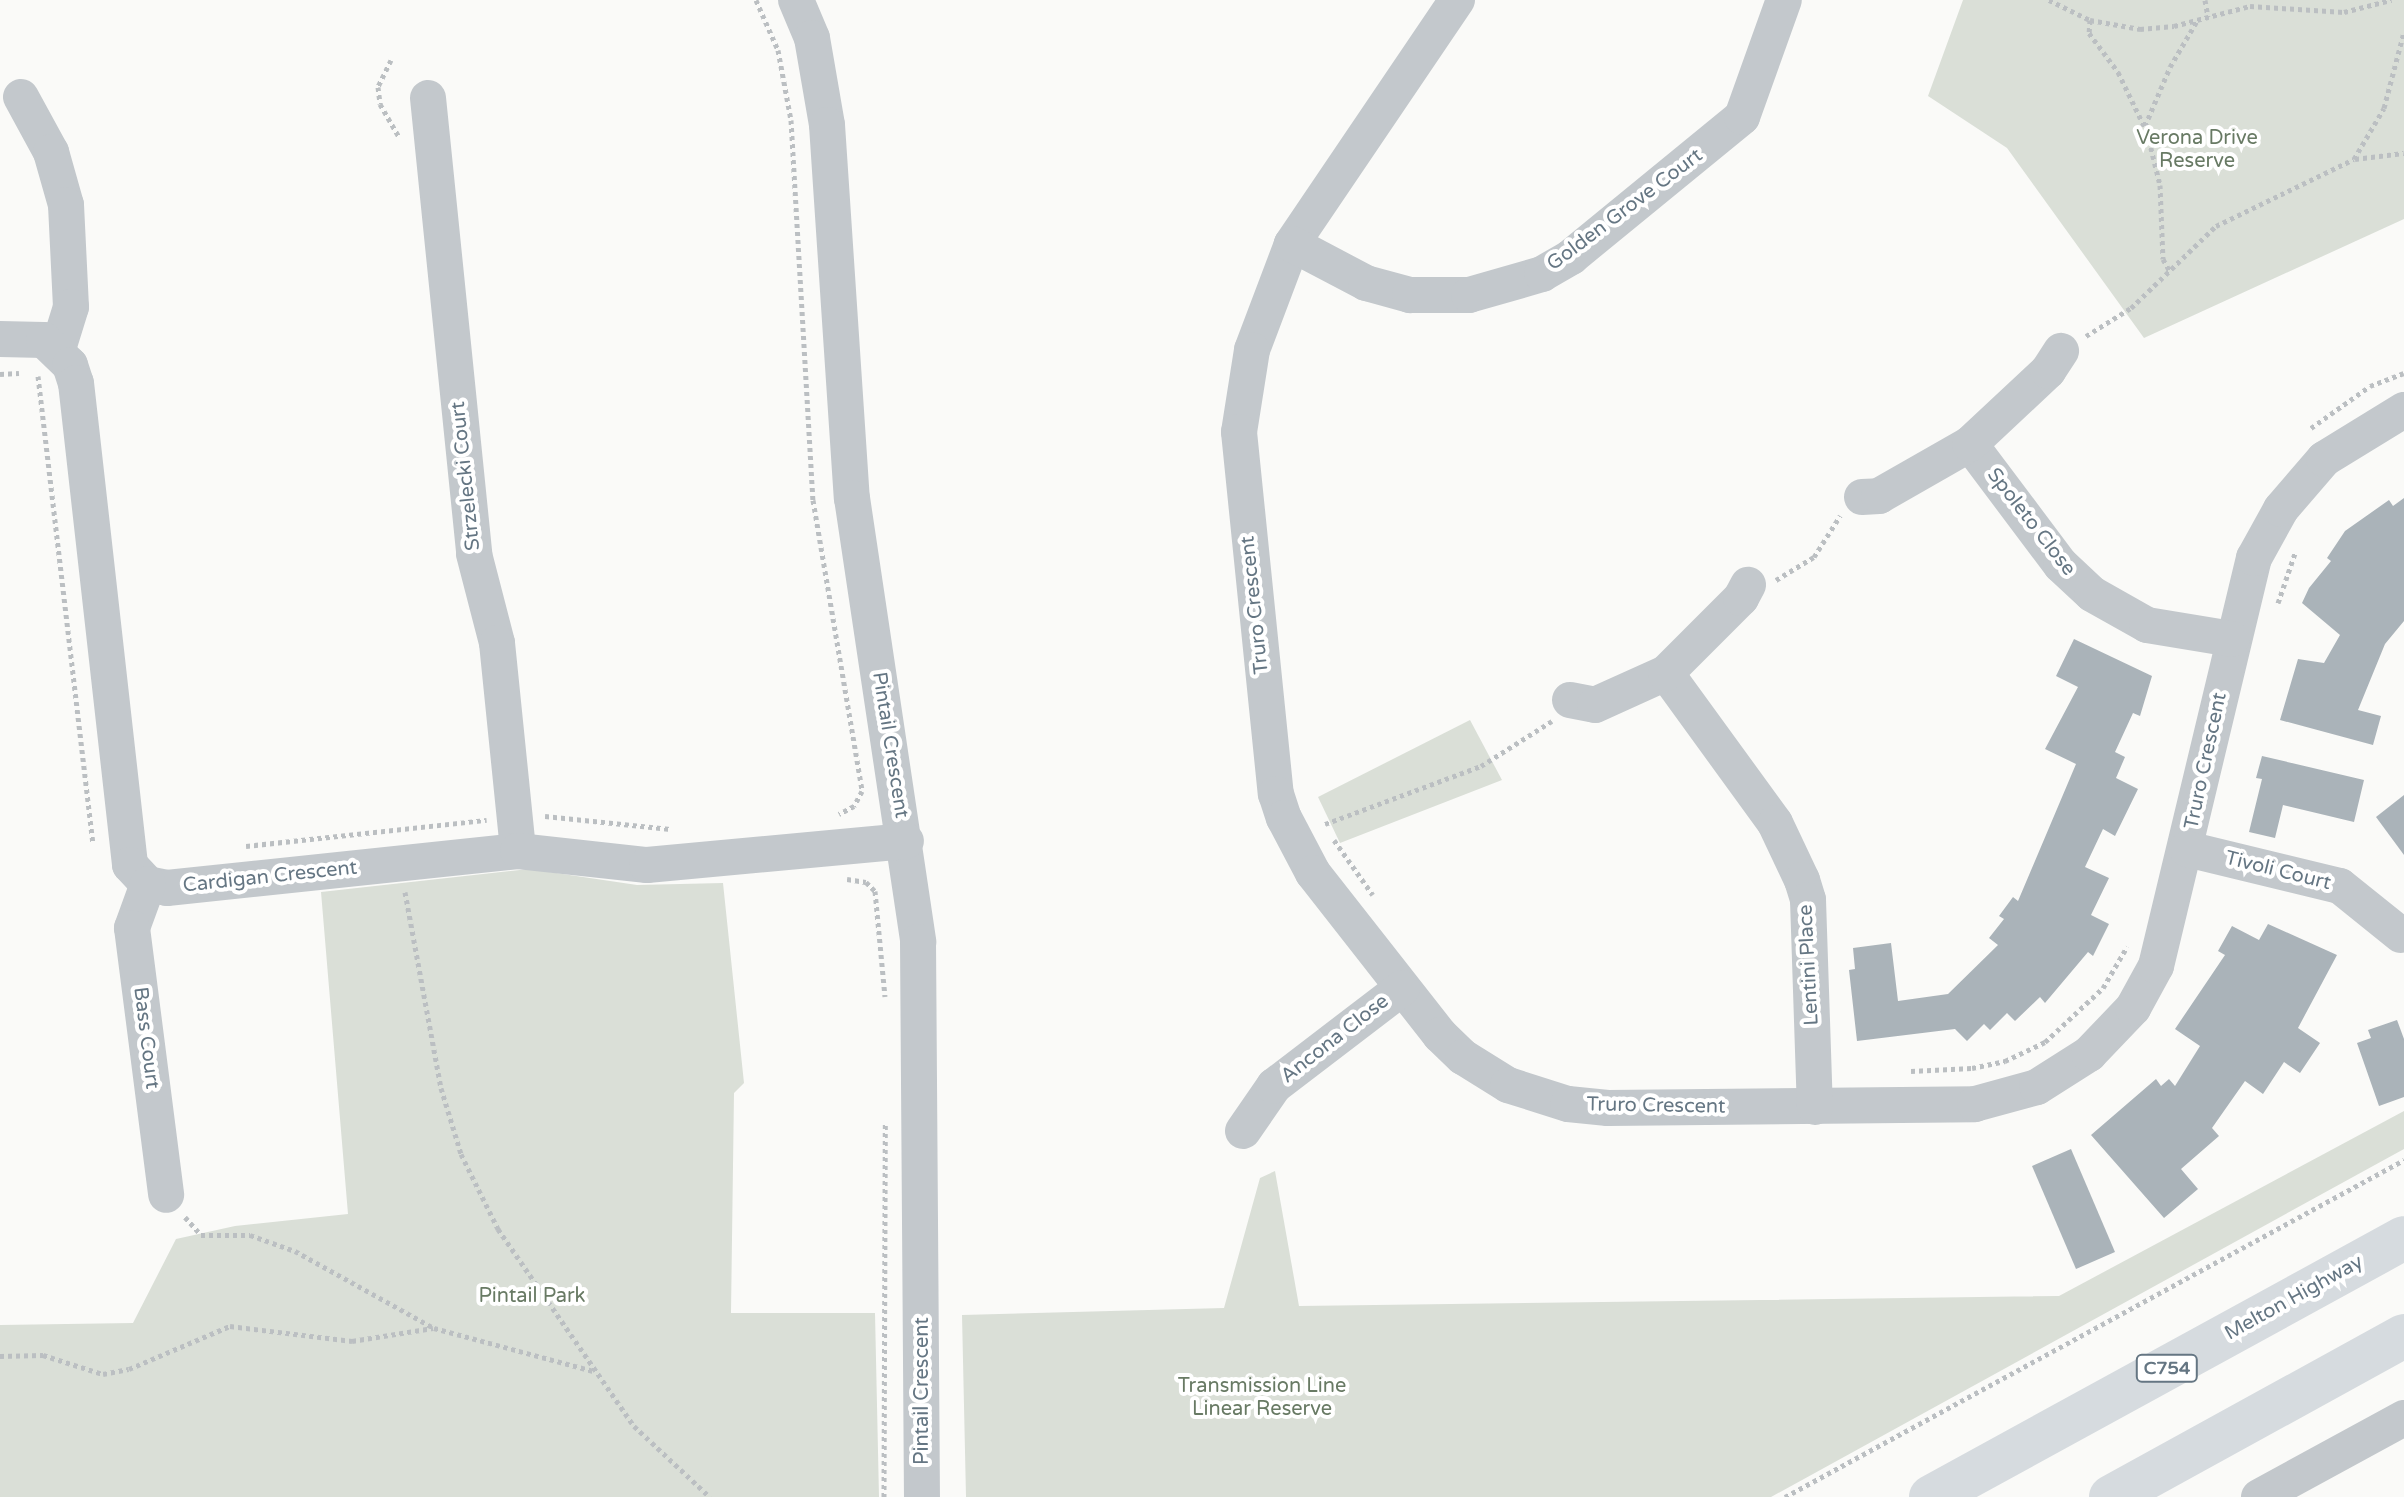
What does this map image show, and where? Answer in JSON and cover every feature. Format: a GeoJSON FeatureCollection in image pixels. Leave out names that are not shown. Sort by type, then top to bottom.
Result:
{"type":"FeatureCollection","features":[{"type":"Feature","properties":{"kind":"highway","name":"Melton Highway"},"geometry":{"type":"LineString","coordinates":[[1931,1497],[2404,1238]]}},
{"type":"Feature","properties":{"kind":"highway"},"geometry":{"type":"LineString","coordinates":[[2111,1497],[2404,1336]]}},
{"type":"Feature","properties":{"kind":"street","name":"Pintail Crescent"},"geometry":{"type":"LineString","coordinates":[[796,0],[812,38],[825,114],[852,498],[906,841],[921,991],[922,1497]]}},
{"type":"Feature","properties":{"kind":"street","name":"Golden Grove Court"},"geometry":{"type":"LineString","coordinates":[[1292,244],[1366,283],[1401,293],[1456,296],[1507,288],[1571,257],[1733,127],[1747,106],[1784,0]]}},
{"type":"Feature","properties":{"kind":"street","name":"Truro Crescent"},"geometry":{"type":"LineString","coordinates":[[1450,2],[1292,244],[1252,350],[1239,432],[1276,794],[1319,849],[1402,988],[1463,1057],[1532,1095],[1608,1108],[1975,1104],[2037,1087],[2089,1054],[2147,987],[2187,849],[2232,639],[2254,558],[2281,509],[2339,447],[2404,410]]}},
{"type":"Feature","properties":{"kind":"street"},"geometry":{"type":"LineString","coordinates":[[21,97],[51,152],[66,205],[71,307],[48,360]]}},
{"type":"Feature","properties":{"kind":"street","name":"Strzelecki Court"},"geometry":{"type":"LineString","coordinates":[[428,98],[474,554],[497,643],[516,835]]}},
{"type":"Feature","properties":{"kind":"street"},"geometry":{"type":"LineString","coordinates":[[0,339],[29,336],[48,360],[76,383],[130,865],[148,884]]}},
{"type":"Feature","properties":{"kind":"street"},"geometry":{"type":"LineString","coordinates":[[1862,497],[1879,496],[1970,444],[2048,371],[2061,351]]}},
{"type":"Feature","properties":{"kind":"street","name":"Spoleto Close"},"geometry":{"type":"LineString","coordinates":[[1970,444],[2061,565],[2092,594],[2147,625],[2232,639]]}},
{"type":"Feature","properties":{"kind":"street"},"geometry":{"type":"LineString","coordinates":[[1573,702],[1595,705],[1666,673],[1741,598],[1748,585]]}},
{"type":"Feature","properties":{"kind":"street","name":"Lentini Place"},"geometry":{"type":"LineString","coordinates":[[1666,673],[1775,823],[1802,880],[1808,900],[1815,1107]]}},
{"type":"Feature","properties":{"kind":"street","name":"Cardigan Crescent"},"geometry":{"type":"LineString","coordinates":[[148,884],[167,888],[399,864],[516,835],[647,865],[906,841]]}},
{"type":"Feature","properties":{"kind":"street","name":"Tivoli Court"},"geometry":{"type":"LineString","coordinates":[[2187,849],[2340,886],[2401,935]]}},
{"type":"Feature","properties":{"kind":"street","name":"Bass Court"},"geometry":{"type":"LineString","coordinates":[[148,884],[132,928],[166,1195]]}},
{"type":"Feature","properties":{"kind":"street","name":"Ancona Close"},"geometry":{"type":"LineString","coordinates":[[1240,1135],[1274,1086],[1402,988]]}},
{"type":"Feature","properties":{"kind":"street"},"geometry":{"type":"LineString","coordinates":[[2259,1497],[2404,1418]]}},
{"type":"Feature","properties":{"kind":"path"},"geometry":{"type":"LineString","coordinates":[[2049,0],[2090,20],[2140,29],[2250,6],[2344,12],[2391,0]]}},
{"type":"Feature","properties":{"kind":"path"},"geometry":{"type":"LineString","coordinates":[[2205,0],[2208,17]]}},
{"type":"Feature","properties":{"kind":"path"},"geometry":{"type":"LineString","coordinates":[[2145,127],[2170,67],[2198,19]]}},
{"type":"Feature","properties":{"kind":"path"},"geometry":{"type":"LineString","coordinates":[[2090,20],[2089,33],[2118,72],[2145,127],[2160,185],[2163,259],[2169,270]]}},
{"type":"Feature","properties":{"kind":"path"},"geometry":{"type":"LineString","coordinates":[[2354,159],[2384,108],[2404,32]]}},
{"type":"Feature","properties":{"kind":"path"},"geometry":{"type":"LineString","coordinates":[[2061,351],[2131,308],[2201,236],[2230,217],[2354,159],[2404,153]]}},
{"type":"Feature","properties":{"kind":"path"},"geometry":{"type":"LineString","coordinates":[[48,360],[96,859]]}},
{"type":"Feature","properties":{"kind":"path"},"geometry":{"type":"LineString","coordinates":[[2301,436],[2370,386],[2404,373]]}},
{"type":"Feature","properties":{"kind":"path"},"geometry":{"type":"LineString","coordinates":[[1784,578],[1814,557],[1843,511],[1862,497]]}},
{"type":"Feature","properties":{"kind":"path"},"geometry":{"type":"LineString","coordinates":[[1324,822],[1408,796],[1481,766],[1573,702]]}},
{"type":"Feature","properties":{"kind":"path"},"geometry":{"type":"LineString","coordinates":[[1317,809],[1324,822],[1319,849],[1379,903]]}},
{"type":"Feature","properties":{"kind":"path"},"geometry":{"type":"LineString","coordinates":[[823,816],[839,814],[844,879],[866,882],[875,891],[885,1004]]}},
{"type":"Feature","properties":{"kind":"path"},"geometry":{"type":"LineString","coordinates":[[232,847],[516,835],[562,816],[674,829]]}},
{"type":"Feature","properties":{"kind":"path"},"geometry":{"type":"LineString","coordinates":[[399,864],[441,1088],[461,1154],[498,1229],[593,1371],[634,1426],[710,1497]]}},
{"type":"Feature","properties":{"kind":"path"},"geometry":{"type":"LineString","coordinates":[[1902,1071],[1972,1068],[2005,1061],[2045,1042],[2103,988],[2130,936]]}},
{"type":"Feature","properties":{"kind":"path"},"geometry":{"type":"LineString","coordinates":[[884,1497],[886,1115]]}},
{"type":"Feature","properties":{"kind":"path"},"geometry":{"type":"LineString","coordinates":[[1785,1497],[2404,1160]]}},
{"type":"Feature","properties":{"kind":"path"},"geometry":{"type":"LineString","coordinates":[[166,1195],[201,1235],[268,1240],[434,1328],[593,1371]]}},
{"type":"Feature","properties":{"kind":"path"},"geometry":{"type":"LineString","coordinates":[[0,1356],[49,1356],[103,1374],[129,1369],[230,1326],[352,1341],[434,1328]]}},
{"type":"Feature","properties":{"kind":"green space","name":"Verona Drive Reserve"},"geometry":{"type":"Polygon","coordinates":[[[1963,0],[2404,0],[2404,219],[2144,338],[2007,148],[1928,96],[1963,0]]]}},
{"type":"Feature","properties":{"kind":"green space"},"geometry":{"type":"Polygon","coordinates":[[[1470,720],[1502,780],[1340,843],[1318,797],[1470,720]]]}},
{"type":"Feature","properties":{"kind":"green space","name":"Pintail Park"},"geometry":{"type":"Polygon","coordinates":[[[529,869],[637,885],[723,883],[744,1083],[734,1093],[731,1313],[875,1313],[879,1497],[0,1497],[0,1325],[133,1323],[176,1239],[235,1226],[348,1214],[321,892],[529,869]]]}},
{"type":"Feature","properties":{"kind":"green space","name":"Transmission Line Linear Reserve"},"geometry":{"type":"Polygon","coordinates":[[[2404,1111],[2404,1149],[1771,1497],[966,1497],[962,1315],[1224,1308],[1260,1178],[1275,1171],[1299,1306],[2059,1296],[2404,1111]]]}},
{"type":"Feature","properties":{"kind":"building"},"geometry":{"type":"Polygon","coordinates":[[[2404,498],[2404,621],[2385,644],[2358,710],[2381,716],[2373,745],[2280,720],[2298,659],[2324,663],[2340,635],[2302,603],[2309,588],[2331,561],[2327,558],[2345,531],[2389,500],[2393,506],[2404,498]]]}},
{"type":"Feature","properties":{"kind":"building"},"geometry":{"type":"Polygon","coordinates":[[[2074,639],[2152,676],[2140,716],[2133,713],[2115,752],[2125,757],[2116,778],[2138,789],[2115,836],[2103,829],[2085,867],[2109,878],[2091,915],[2109,924],[2093,956],[2088,952],[2045,1003],[2040,997],[2015,1021],[2007,1013],[1990,1030],[1984,1024],[1967,1041],[1955,1029],[1857,1041],[1849,970],[1855,969],[1853,948],[1891,943],[1898,1001],[1948,994],[1998,945],[1989,938],[2004,919],[1999,916],[2013,897],[2018,901],[2076,764],[2045,749],[2078,687],[2056,676],[2074,639]]]}},
{"type":"Feature","properties":{"kind":"building"},"geometry":{"type":"Polygon","coordinates":[[[2262,756],[2364,780],[2354,822],[2283,805],[2275,838],[2249,832],[2262,779],[2256,778],[2262,756]]]}},
{"type":"Feature","properties":{"kind":"building"},"geometry":{"type":"Polygon","coordinates":[[[2404,795],[2404,855],[2376,817],[2404,795]]]}},
{"type":"Feature","properties":{"kind":"building"},"geometry":{"type":"Polygon","coordinates":[[[2268,924],[2337,955],[2298,1028],[2320,1043],[2300,1073],[2284,1062],[2263,1094],[2245,1081],[2212,1128],[2219,1136],[2181,1169],[2198,1189],[2164,1218],[2091,1135],[2156,1079],[2161,1086],[2169,1079],[2175,1086],[2200,1046],[2175,1029],[2225,955],[2218,951],[2232,926],[2259,940],[2268,924]]]}},
{"type":"Feature","properties":{"kind":"building"},"geometry":{"type":"Polygon","coordinates":[[[2397,1020],[2404,1039],[2404,1097],[2379,1106],[2357,1043],[2371,1038],[2368,1030],[2397,1020]]]}},
{"type":"Feature","properties":{"kind":"building"},"geometry":{"type":"Polygon","coordinates":[[[2071,1149],[2115,1252],[2076,1269],[2032,1166],[2071,1149]]]}}]}
